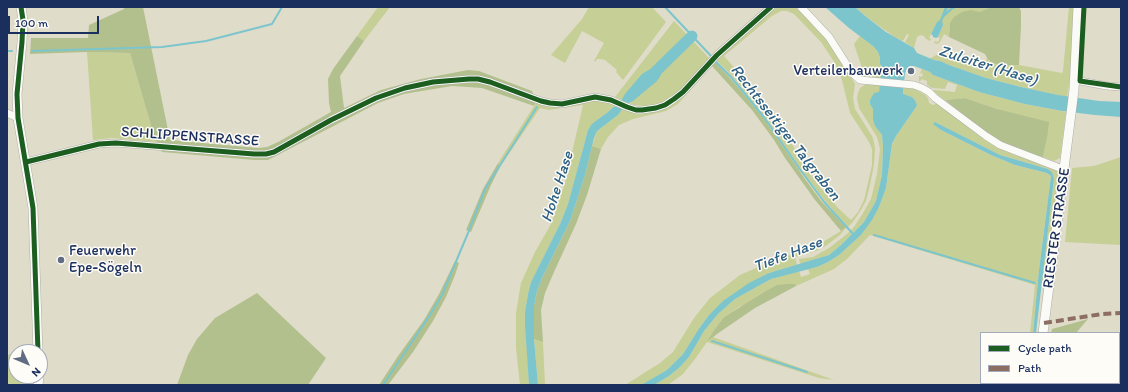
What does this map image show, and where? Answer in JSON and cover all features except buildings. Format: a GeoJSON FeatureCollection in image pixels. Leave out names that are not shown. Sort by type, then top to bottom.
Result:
{"type":"FeatureCollection","features":[{"type":"Feature","properties":{"kind":"street"},"geometry":{"type":"LineString","coordinates":[[21,7],[23,20],[17,94],[18,118],[33,208],[38,344]]}},
{"type":"Feature","properties":{"kind":"street","name":"SCHLIPPENSTRASSE"},"geometry":{"type":"LineString","coordinates":[[26,162],[99,144],[116,143],[266,154],[274,152],[331,120],[376,98],[405,88],[433,82],[478,79],[541,101],[556,104],[595,97],[616,102],[636,110],[656,108],[665,105],[683,92],[717,54],[771,7]]}},
{"type":"Feature","properties":{"kind":"street"},"geometry":{"type":"LineString","coordinates":[[801,7],[829,37],[852,73],[860,80],[914,85],[929,92],[935,98],[1000,145],[1065,170]]}},
{"type":"Feature","properties":{"kind":"street","name":"RIESTER STRASSE"},"geometry":{"type":"LineString","coordinates":[[1043,332],[1074,90],[1078,7]]}},
{"type":"Feature","properties":{"kind":"street"},"geometry":{"type":"LineString","coordinates":[[1075,80],[1121,87]]}},
{"type":"Feature","properties":{"kind":"street"},"geometry":{"type":"LineString","coordinates":[[7,113],[18,118]]}},
{"type":"Feature","properties":{"kind":"green space"},"geometry":{"type":"Polygon","coordinates":[[[124,7],[143,7],[170,140],[258,148],[267,147],[278,142],[331,112],[328,79],[333,69],[357,36],[364,41],[340,76],[344,108],[381,90],[421,79],[468,70],[479,71],[532,91],[536,101],[534,106],[482,88],[452,86],[404,94],[378,103],[268,160],[162,152],[154,136],[130,53],[87,52],[30,54],[31,38],[88,38],[89,25],[124,9],[124,7]]]}},
{"type":"Feature","properties":{"kind":"green space"},"geometry":{"type":"Polygon","coordinates":[[[378,7],[390,7],[364,41],[357,36],[378,7]]]}},
{"type":"Feature","properties":{"kind":"green space"},"geometry":{"type":"Polygon","coordinates":[[[589,7],[652,7],[666,22],[623,80],[616,72],[617,70],[605,60],[597,59],[595,62],[594,61],[604,43],[582,31],[565,63],[551,55],[582,19],[589,7]]]}},
{"type":"Feature","properties":{"kind":"green space"},"geometry":{"type":"Polygon","coordinates":[[[776,7],[796,7],[830,40],[855,84],[853,98],[855,109],[872,136],[875,149],[874,165],[866,201],[848,227],[826,202],[799,167],[766,118],[732,76],[715,59],[776,7]],[[781,11],[772,16],[724,56],[771,111],[807,170],[820,187],[838,208],[851,220],[858,212],[864,200],[872,165],[872,149],[850,113],[842,80],[835,63],[821,42],[794,14],[787,11],[781,11]]]}},
{"type":"Feature","properties":{"kind":"green space"},"geometry":{"type":"Polygon","coordinates":[[[855,7],[992,7],[950,23],[949,37],[944,34],[938,44],[934,43],[935,41],[938,42],[940,38],[938,37],[943,25],[937,22],[929,38],[931,39],[930,41],[924,36],[920,35],[917,37],[914,48],[905,42],[909,35],[907,34],[903,41],[896,38],[855,7]]]}},
{"type":"Feature","properties":{"kind":"green space"},"geometry":{"type":"Polygon","coordinates":[[[992,7],[1019,7],[1021,11],[1019,65],[1002,66],[992,63],[985,54],[949,37],[950,23],[954,17],[962,12],[971,10],[979,12],[992,7]]]}},
{"type":"Feature","properties":{"kind":"green space"},"geometry":{"type":"Polygon","coordinates":[[[1069,7],[1076,7],[1073,61],[1067,97],[986,78],[940,61],[929,59],[942,52],[977,69],[983,66],[987,58],[992,63],[1002,66],[1019,65],[1062,73],[1069,7]]]}},
{"type":"Feature","properties":{"kind":"green space"},"geometry":{"type":"Polygon","coordinates":[[[674,21],[709,58],[680,91],[666,101],[654,106],[634,105],[615,97],[674,21]]]}},
{"type":"Feature","properties":{"kind":"green space"},"geometry":{"type":"Polygon","coordinates":[[[860,36],[878,52],[882,67],[881,80],[865,77],[854,44],[860,36]]]}},
{"type":"Feature","properties":{"kind":"green space"},"geometry":{"type":"Polygon","coordinates":[[[87,52],[130,53],[157,142],[111,138],[93,140],[87,52]]]}},
{"type":"Feature","properties":{"kind":"green space"},"geometry":{"type":"Polygon","coordinates":[[[715,62],[678,104],[666,111],[633,119],[619,125],[608,137],[601,149],[592,146],[597,131],[618,115],[623,108],[666,107],[715,62]]]}},
{"type":"Feature","properties":{"kind":"green space"},"geometry":{"type":"Polygon","coordinates":[[[715,62],[763,117],[822,202],[846,227],[841,231],[815,200],[752,110],[711,65],[715,62]]]}},
{"type":"Feature","properties":{"kind":"green space"},"geometry":{"type":"Polygon","coordinates":[[[922,69],[933,75],[979,92],[1025,104],[1066,112],[1060,158],[1054,161],[1043,157],[1047,138],[997,109],[965,98],[945,100],[933,91],[955,92],[957,85],[948,82],[945,89],[932,88],[927,85],[927,81],[922,79],[919,82],[919,76],[922,77],[923,74],[920,73],[922,69]]]}},
{"type":"Feature","properties":{"kind":"green space"},"geometry":{"type":"Polygon","coordinates":[[[871,83],[881,84],[879,92],[870,103],[873,109],[875,125],[882,135],[883,147],[882,175],[876,201],[864,222],[829,255],[800,264],[799,259],[813,257],[829,248],[847,234],[854,227],[871,199],[877,174],[880,149],[877,137],[859,108],[857,99],[860,88],[871,83]]]}},
{"type":"Feature","properties":{"kind":"green space"},"geometry":{"type":"Polygon","coordinates":[[[904,87],[913,88],[925,95],[928,98],[929,103],[933,105],[940,104],[983,139],[997,147],[1014,155],[1025,157],[1057,170],[1059,174],[1046,280],[1042,280],[1054,179],[1052,172],[1048,169],[1000,155],[935,122],[934,124],[941,130],[991,155],[1015,165],[1047,173],[1051,176],[1039,270],[1033,332],[1030,332],[1035,285],[870,235],[847,259],[834,269],[796,286],[795,284],[739,307],[724,317],[714,330],[708,342],[713,337],[834,380],[819,378],[707,342],[683,374],[668,385],[654,385],[680,367],[689,357],[704,331],[718,314],[735,299],[771,279],[799,271],[801,277],[810,274],[808,269],[817,267],[839,255],[861,235],[879,207],[886,188],[892,145],[896,136],[917,105],[912,97],[903,95],[904,87]]]}},
{"type":"Feature","properties":{"kind":"green space"},"geometry":{"type":"Polygon","coordinates":[[[965,98],[997,109],[1049,122],[1043,157],[1015,149],[1001,143],[984,132],[945,100],[965,98]]]}},
{"type":"Feature","properties":{"kind":"green space"},"geometry":{"type":"Polygon","coordinates":[[[536,101],[607,101],[617,106],[613,107],[597,120],[588,130],[568,204],[560,224],[531,282],[525,312],[529,385],[520,385],[516,348],[516,313],[521,283],[535,252],[551,224],[565,183],[583,105],[549,110],[540,108],[500,167],[498,163],[536,101]]]}},
{"type":"Feature","properties":{"kind":"green space"},"geometry":{"type":"Polygon","coordinates":[[[592,146],[601,149],[587,195],[576,224],[545,293],[541,310],[543,342],[534,339],[534,306],[537,291],[570,221],[585,175],[592,146]]]}},
{"type":"Feature","properties":{"kind":"green space"},"geometry":{"type":"Polygon","coordinates":[[[1121,157],[1121,245],[1065,242],[1072,168],[1094,166],[1121,157]]]}},
{"type":"Feature","properties":{"kind":"green space"},"geometry":{"type":"Polygon","coordinates":[[[498,163],[500,167],[471,232],[466,230],[483,189],[498,163]]]}},
{"type":"Feature","properties":{"kind":"green space"},"geometry":{"type":"Polygon","coordinates":[[[846,227],[840,235],[827,245],[816,251],[795,257],[797,265],[769,273],[709,315],[683,354],[667,370],[641,385],[625,385],[660,363],[673,352],[694,318],[710,298],[740,275],[821,243],[846,227]]]}},
{"type":"Feature","properties":{"kind":"green space"},"geometry":{"type":"Polygon","coordinates":[[[455,261],[459,263],[455,275],[446,297],[433,321],[413,352],[388,385],[379,385],[424,320],[455,261]]]}},
{"type":"Feature","properties":{"kind":"green space"},"geometry":{"type":"Polygon","coordinates":[[[795,284],[796,286],[755,308],[707,342],[724,317],[777,285],[795,284]]]}},
{"type":"Feature","properties":{"kind":"green space"},"geometry":{"type":"Polygon","coordinates":[[[257,293],[326,358],[308,385],[177,385],[188,355],[197,339],[215,318],[257,293]]]}},
{"type":"Feature","properties":{"kind":"green space"},"geometry":{"type":"Polygon","coordinates":[[[1088,319],[1077,332],[1051,332],[1052,329],[1088,319]]]}},
{"type":"Feature","properties":{"kind":"green space"},"geometry":{"type":"Polygon","coordinates":[[[534,339],[543,342],[545,385],[538,385],[534,339]]]}},
{"type":"Feature","properties":{"kind":"green space"},"geometry":{"type":"Polygon","coordinates":[[[7,355],[8,384],[30,385],[7,385],[7,355]]]}},
{"type":"Feature","properties":{"kind":"water"},"geometry":{"type":"Polygon","coordinates":[[[825,7],[855,7],[886,32],[914,48],[917,53],[986,78],[1058,95],[1099,101],[1121,102],[1121,117],[1062,111],[1025,104],[979,92],[933,75],[930,72],[914,66],[908,67],[905,73],[903,94],[912,97],[917,105],[892,144],[886,188],[879,207],[861,235],[839,255],[828,262],[817,267],[771,279],[735,299],[718,314],[704,331],[689,357],[680,367],[654,385],[641,385],[667,370],[683,354],[709,315],[723,301],[749,283],[769,273],[829,255],[864,222],[876,201],[882,175],[883,147],[882,135],[875,126],[873,109],[870,104],[870,100],[874,93],[879,92],[882,67],[880,64],[880,58],[878,52],[873,46],[825,7]]]}},
{"type":"Feature","properties":{"kind":"water"},"geometry":{"type":"Polygon","coordinates":[[[945,7],[948,8],[946,12],[952,7],[959,7],[953,9],[944,17],[942,21],[943,25],[938,37],[933,37],[931,34],[937,22],[940,20],[945,7]]]}},
{"type":"Feature","properties":{"kind":"water"},"geometry":{"type":"Polygon","coordinates":[[[653,68],[658,68],[661,73],[657,81],[633,101],[626,104],[618,115],[597,131],[594,138],[585,175],[570,221],[537,291],[534,306],[534,339],[538,385],[529,385],[525,325],[525,312],[528,294],[531,282],[560,224],[568,204],[588,130],[592,124],[613,107],[617,106],[642,74],[653,68]]]}},
{"type":"Feature","properties":{"kind":"water"},"geometry":{"type":"Polygon","coordinates":[[[935,122],[1000,155],[1048,169],[1052,172],[1054,179],[1036,332],[1033,332],[1039,270],[1051,176],[1047,173],[1015,165],[991,155],[941,130],[933,124],[935,122]]]}},
{"type":"Feature","properties":{"kind":"waterway"},"geometry":{"type":"LineString","coordinates":[[32,51],[162,47],[206,41],[272,24],[282,7]]}},
{"type":"Feature","properties":{"kind":"waterway","name":"Rechtsseitiger Talgraben"},"geometry":{"type":"LineString","coordinates":[[665,7],[712,57]]}},
{"type":"Feature","properties":{"kind":"waterway","name":"Hohe Hase"},"geometry":{"type":"LineString","coordinates":[[648,79],[692,36]]}},
{"type":"Feature","properties":{"kind":"waterway"},"geometry":{"type":"LineString","coordinates":[[7,51],[12,51]]}},
{"type":"Feature","properties":{"kind":"waterway","name":"Rechtsseitiger Talgraben"},"geometry":{"type":"LineString","coordinates":[[715,61],[731,77],[764,117],[825,203],[854,235]]}},
{"type":"Feature","properties":{"kind":"waterway"},"geometry":{"type":"LineString","coordinates":[[383,385],[442,295],[485,189],[537,107]]}},
{"type":"Feature","properties":{"kind":"waterway"},"geometry":{"type":"LineString","coordinates":[[874,235],[1035,283]]}},
{"type":"Feature","properties":{"kind":"waterway"},"geometry":{"type":"LineString","coordinates":[[712,341],[807,372]]}},
{"type":"Feature","properties":{"kind":"marked path"},"geometry":{"type":"LineString","coordinates":[[1044,323],[1102,314],[1121,313]]}},
{"type":"Feature","properties":{"kind":"cycle path"},"geometry":{"type":"LineString","coordinates":[[21,7],[23,20],[17,94],[18,118],[33,208],[38,344]]}},
{"type":"Feature","properties":{"kind":"cycle path"},"geometry":{"type":"LineString","coordinates":[[26,162],[99,144],[116,143],[266,154],[274,152],[331,120],[376,98],[405,88],[433,82],[478,79],[550,103],[562,104],[595,97],[611,100],[636,110],[656,108],[665,105],[683,92],[717,55],[771,7]]}},
{"type":"Feature","properties":{"kind":"cycle path"},"geometry":{"type":"LineString","coordinates":[[1084,7],[1080,81],[1121,87]]}},
{"type":"Feature","properties":{"kind":"place","name":"Verteilerbauwerk"},"geometry":{"type":"Point","coordinates":[911,71]}},
{"type":"Feature","properties":{"kind":"place","name":"Feuerwehr Epe-Sögeln"},"geometry":{"type":"Point","coordinates":[61,260]}},
{"type":"Feature","properties":{"kind":"water label","name":"Zuleiter (Hase)"},"geometry":{"type":"Point","coordinates":[988,66]}},
{"type":"Feature","properties":{"kind":"water label","name":"Tiefe Hase"},"geometry":{"type":"Point","coordinates":[788,255]}}]}
